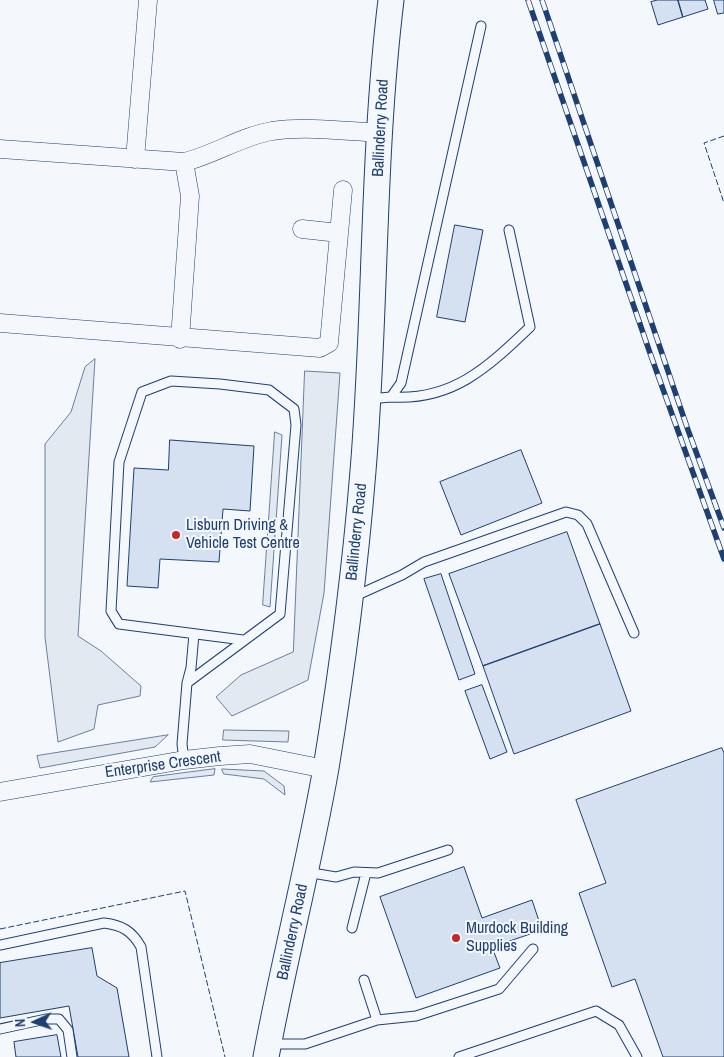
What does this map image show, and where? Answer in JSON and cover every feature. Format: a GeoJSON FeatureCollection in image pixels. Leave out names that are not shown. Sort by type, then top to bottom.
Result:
{"type":"FeatureCollection","features":[{"type":"Feature","properties":{"kind":"main road","name":"Ballinderry Road"},"geometry":{"type":"LineString","coordinates":[[267,1051],[306,872],[326,769],[380,398],[380,133],[391,0]]}},
{"type":"Feature","properties":{"kind":"street"},"geometry":{"type":"LineString","coordinates":[[135,159],[148,0]]}},
{"type":"Feature","properties":{"kind":"street"},"geometry":{"type":"LineString","coordinates":[[0,149],[184,162],[206,157],[270,132],[303,129],[380,133]]}},
{"type":"Feature","properties":{"kind":"street"},"geometry":{"type":"LineString","coordinates":[[180,338],[190,196],[184,162]]}},
{"type":"Feature","properties":{"kind":"street"},"geometry":{"type":"LineString","coordinates":[[0,323],[320,348],[329,343],[343,190]]}},
{"type":"Feature","properties":{"kind":"street"},"geometry":{"type":"LineString","coordinates":[[302,229],[339,233]]}},
{"type":"Feature","properties":{"kind":"street","name":"Enterprise Crescent"},"geometry":{"type":"LineString","coordinates":[[0,792],[184,760],[250,754],[326,769]]}},
{"type":"Feature","properties":{"kind":"lane"},"geometry":{"type":"LineString","coordinates":[[380,398],[401,383],[481,26]]}},
{"type":"Feature","properties":{"kind":"lane"},"geometry":{"type":"LineString","coordinates":[[380,398],[411,398],[446,391],[494,362],[530,327],[509,230]]}},
{"type":"Feature","properties":{"kind":"lane"},"geometry":{"type":"LineString","coordinates":[[187,683],[280,614],[296,425],[294,409],[269,390],[171,381],[142,392],[119,462],[111,611],[119,624],[243,640]]}},
{"type":"Feature","properties":{"kind":"lane"},"geometry":{"type":"LineString","coordinates":[[351,598],[402,575],[424,562],[566,512],[578,515],[587,524],[634,634]]}},
{"type":"Feature","properties":{"kind":"lane"},"geometry":{"type":"LineString","coordinates":[[184,760],[182,744],[187,683],[191,668],[194,634]]}},
{"type":"Feature","properties":{"kind":"lane"},"geometry":{"type":"LineString","coordinates":[[306,872],[336,877],[354,872],[378,874],[448,850]]}},
{"type":"Feature","properties":{"kind":"lane"},"geometry":{"type":"LineString","coordinates":[[352,928],[366,873]]}},
{"type":"Feature","properties":{"kind":"lane"},"geometry":{"type":"LineString","coordinates":[[0,945],[104,923],[124,928],[134,935],[141,947],[157,1057]]}},
{"type":"Feature","properties":{"kind":"lane"},"geometry":{"type":"LineString","coordinates":[[267,1051],[305,1044],[377,1020],[416,1016],[499,989],[533,949]]}},
{"type":"Feature","properties":{"kind":"lane"},"geometry":{"type":"LineString","coordinates":[[364,980],[377,1020]]}},
{"type":"Feature","properties":{"kind":"lane"},"geometry":{"type":"LineString","coordinates":[[459,1057],[596,1012],[619,1025],[637,1057]]}},
{"type":"Feature","properties":{"kind":"lane"},"geometry":{"type":"LineString","coordinates":[[0,1029],[46,1019],[59,1019],[68,1030],[72,1057]]}},
{"type":"Feature","properties":{"kind":"shaded area"},"geometry":{"type":"Polygon","coordinates":[[[95,359],[78,636],[101,651],[141,686],[140,696],[98,705],[94,729],[58,742],[45,637],[45,444],[71,412],[85,367],[95,359]]]}},
{"type":"Feature","properties":{"kind":"shaded area"},"geometry":{"type":"Polygon","coordinates":[[[305,371],[340,373],[324,593],[308,680],[232,716],[216,697],[241,675],[293,652],[305,371]]]}},
{"type":"Feature","properties":{"kind":"shaded area"},"geometry":{"type":"Polygon","coordinates":[[[275,432],[282,435],[270,607],[263,605],[275,432]]]}},
{"type":"Feature","properties":{"kind":"shaded area"},"geometry":{"type":"Polygon","coordinates":[[[224,730],[289,731],[288,742],[223,740],[224,730]]]}},
{"type":"Feature","properties":{"kind":"shaded area"},"geometry":{"type":"Polygon","coordinates":[[[168,735],[155,747],[40,768],[37,756],[168,735]]]}},
{"type":"Feature","properties":{"kind":"shaded area"},"geometry":{"type":"Polygon","coordinates":[[[215,769],[214,775],[150,782],[153,777],[215,769]]]}},
{"type":"Feature","properties":{"kind":"shaded area"},"geometry":{"type":"Polygon","coordinates":[[[222,769],[264,771],[284,786],[285,795],[264,779],[224,774],[222,769]]]}},
{"type":"Feature","properties":{"kind":"building"},"geometry":{"type":"Polygon","coordinates":[[[678,0],[683,17],[658,25],[651,2],[678,0]]]}},
{"type":"Feature","properties":{"kind":"building"},"geometry":{"type":"Polygon","coordinates":[[[678,0],[705,0],[708,9],[683,17],[678,0]]]}},
{"type":"Feature","properties":{"kind":"building"},"geometry":{"type":"Polygon","coordinates":[[[714,0],[724,0],[724,13],[718,14],[714,0]]]}},
{"type":"Feature","properties":{"kind":"building"},"geometry":{"type":"Polygon","coordinates":[[[455,225],[483,230],[465,322],[437,317],[455,225]]]}},
{"type":"Feature","properties":{"kind":"building","name":"Lisburn Driving & Vehicle Test Centre"},"geometry":{"type":"Polygon","coordinates":[[[170,440],[254,446],[250,511],[223,509],[219,562],[160,559],[158,588],[127,586],[134,468],[168,470],[170,440]]]}},
{"type":"Feature","properties":{"kind":"building"},"geometry":{"type":"Polygon","coordinates":[[[521,450],[542,503],[461,535],[440,482],[521,450]]]}},
{"type":"Feature","properties":{"kind":"building"},"geometry":{"type":"Polygon","coordinates":[[[567,532],[600,624],[483,666],[449,574],[567,532]]]}},
{"type":"Feature","properties":{"kind":"building"},"geometry":{"type":"Polygon","coordinates":[[[441,574],[475,674],[459,680],[424,579],[441,574]]]}},
{"type":"Feature","properties":{"kind":"building"},"geometry":{"type":"Polygon","coordinates":[[[600,624],[631,711],[514,754],[483,666],[600,624]]]}},
{"type":"Feature","properties":{"kind":"building"},"geometry":{"type":"Polygon","coordinates":[[[482,685],[507,752],[490,759],[465,691],[482,685]]]}},
{"type":"Feature","properties":{"kind":"building"},"geometry":{"type":"Polygon","coordinates":[[[722,748],[724,753],[724,1057],[663,1057],[635,979],[612,987],[579,893],[606,883],[576,800],[722,748]]]}},
{"type":"Feature","properties":{"kind":"building","name":"Murdock Building Supplies"},"geometry":{"type":"Polygon","coordinates":[[[464,867],[482,918],[532,900],[542,930],[492,947],[500,968],[416,998],[380,897],[464,867]]]}},
{"type":"Feature","properties":{"kind":"building"},"geometry":{"type":"Polygon","coordinates":[[[92,948],[97,976],[117,988],[129,1057],[78,1057],[69,1006],[0,1018],[0,963],[92,948]]]}},
{"type":"Feature","properties":{"kind":"building"},"geometry":{"type":"Polygon","coordinates":[[[57,1035],[61,1057],[16,1057],[14,1042],[57,1035]]]}},
{"type":"Feature","properties":{"kind":"railway"},"geometry":{"type":"LineString","coordinates":[[528,0],[650,353],[724,559]]}},
{"type":"Feature","properties":{"kind":"railway"},"geometry":{"type":"LineString","coordinates":[[542,0],[688,430],[724,528]]}},
{"type":"Feature","properties":{"kind":"fence"},"geometry":{"type":"LineString","coordinates":[[724,136],[704,143],[724,203]]}},
{"type":"Feature","properties":{"kind":"fence"},"geometry":{"type":"LineString","coordinates":[[0,929],[185,891],[225,1057]]}},
{"type":"Feature","properties":{"kind":"place","name":"Lisburn Driving & Vehicle Test Centre"},"geometry":{"type":"Point","coordinates":[176,535]}},
{"type":"Feature","properties":{"kind":"place","name":"Murdock Building Supplies"},"geometry":{"type":"Point","coordinates":[456,938]}}]}
